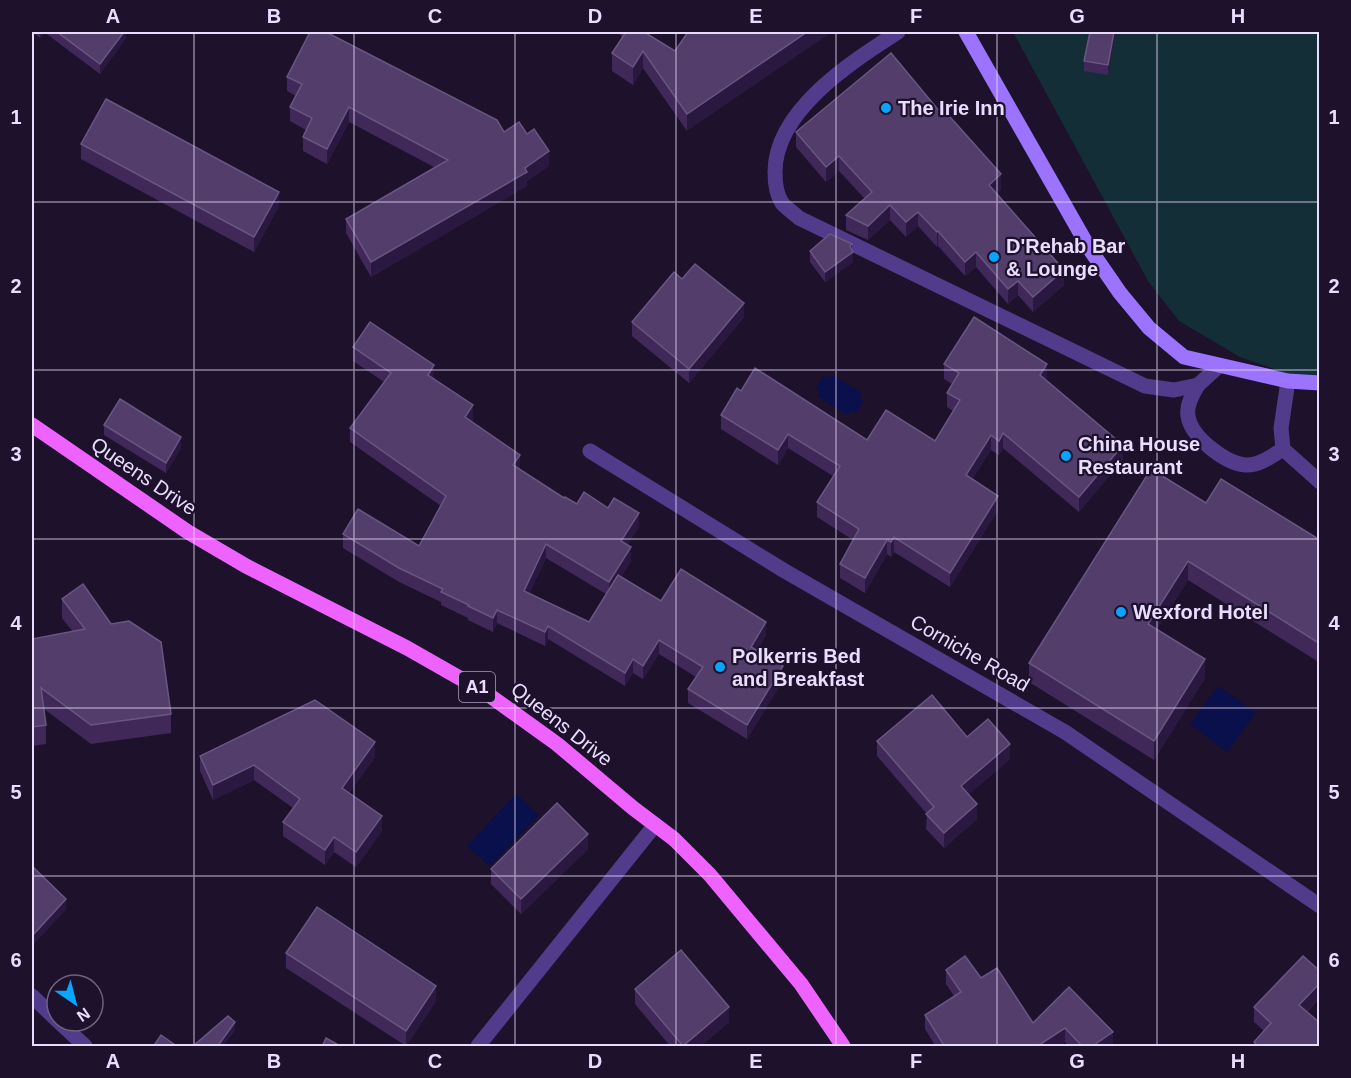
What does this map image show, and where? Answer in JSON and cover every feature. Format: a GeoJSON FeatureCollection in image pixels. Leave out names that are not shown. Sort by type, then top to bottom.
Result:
{"type":"FeatureCollection","features":[{"type":"Feature","properties":{"kind":"main road"},"geometry":{"type":"LineString","coordinates":[[966,32],[1089,248],[1120,293],[1149,328],[1184,357],[1287,381],[1320,383]]}},
{"type":"Feature","properties":{"kind":"main road","name":"Queens Drive"},"geometry":{"type":"LineString","coordinates":[[32,425],[189,531],[246,566],[407,648],[486,693],[557,744],[674,839],[710,875],[801,984],[843,1047]]}},
{"type":"Feature","properties":{"kind":"street"},"geometry":{"type":"LineString","coordinates":[[898,32],[847,65],[810,99],[788,128],[779,145],[775,161],[777,191],[782,203],[799,218],[1145,386],[1174,390],[1198,385]]}},
{"type":"Feature","properties":{"kind":"street"},"geometry":{"type":"LineString","coordinates":[[1219,366],[1198,385],[1188,406],[1188,417],[1198,434],[1217,455],[1245,465],[1262,462],[1283,449]]}},
{"type":"Feature","properties":{"kind":"street"},"geometry":{"type":"LineString","coordinates":[[1287,381],[1281,428],[1283,449],[1320,482]]}},
{"type":"Feature","properties":{"kind":"street","name":"Corniche Road"},"geometry":{"type":"LineString","coordinates":[[590,451],[783,570],[1065,732],[1320,906]]}},
{"type":"Feature","properties":{"kind":"street"},"geometry":{"type":"LineString","coordinates":[[478,1047],[655,825]]}},
{"type":"Feature","properties":{"kind":"street"},"geometry":{"type":"LineString","coordinates":[[32,996],[45,1009]]}},
{"type":"Feature","properties":{"kind":"street"},"geometry":{"type":"LineString","coordinates":[[70,1033],[85,1047]]}},
{"type":"Feature","properties":{"kind":"shaded area"},"geometry":{"type":"Polygon","coordinates":[[[1013,32],[1319,32],[1319,376],[1288,374],[1240,357],[1179,321],[1148,281],[1013,32]]]}},
{"type":"Feature","properties":{"kind":"shaded area"},"geometry":{"type":"Polygon","coordinates":[[[831,374],[862,393],[859,398],[864,401],[856,413],[851,411],[848,415],[817,396],[820,391],[816,388],[823,376],[828,379],[831,374]]]}},
{"type":"Feature","properties":{"kind":"shaded area"},"geometry":{"type":"Polygon","coordinates":[[[1218,686],[1256,713],[1227,752],[1190,724],[1218,686]]]}},
{"type":"Feature","properties":{"kind":"shaded area"},"geometry":{"type":"Polygon","coordinates":[[[516,794],[539,815],[490,866],[467,846],[516,794]]]}},
{"type":"Feature","properties":{"kind":"building"},"geometry":{"type":"Polygon","coordinates":[[[57,32],[124,32],[100,64],[57,32]]]}},
{"type":"Feature","properties":{"kind":"building"},"geometry":{"type":"Polygon","coordinates":[[[310,32],[326,32],[497,120],[504,132],[519,122],[527,134],[534,129],[549,151],[525,168],[527,172],[371,262],[346,219],[448,160],[349,107],[327,149],[303,137],[312,118],[290,107],[302,84],[287,77],[310,32]]]}},
{"type":"Feature","properties":{"kind":"building"},"geometry":{"type":"Polygon","coordinates":[[[626,32],[644,32],[675,51],[688,32],[807,32],[687,114],[643,51],[633,67],[612,53],[626,32]]]}},
{"type":"Feature","properties":{"kind":"building"},"geometry":{"type":"Polygon","coordinates":[[[1090,32],[1114,32],[1108,65],[1084,61],[1090,32]]]}},
{"type":"Feature","properties":{"kind":"building"},"geometry":{"type":"Polygon","coordinates":[[[891,53],[940,112],[943,109],[1001,174],[989,185],[1064,270],[1033,297],[1018,281],[1008,289],[976,252],[965,262],[918,212],[906,222],[890,205],[868,226],[846,215],[872,192],[839,156],[826,167],[796,132],[891,53]]]}},
{"type":"Feature","properties":{"kind":"building"},"geometry":{"type":"Polygon","coordinates":[[[106,99],[279,192],[254,237],[81,144],[106,99]]]}},
{"type":"Feature","properties":{"kind":"building"},"geometry":{"type":"Polygon","coordinates":[[[830,234],[852,244],[850,246],[853,252],[825,272],[810,251],[830,234]]]}},
{"type":"Feature","properties":{"kind":"building"},"geometry":{"type":"Polygon","coordinates":[[[695,264],[744,303],[689,369],[632,322],[674,272],[682,279],[695,264]]]}},
{"type":"Feature","properties":{"kind":"building"},"geometry":{"type":"Polygon","coordinates":[[[974,317],[1047,364],[1040,375],[1123,445],[1079,497],[1003,433],[999,441],[991,435],[966,475],[998,496],[950,573],[894,537],[891,542],[887,540],[865,578],[840,564],[859,529],[817,502],[840,466],[788,434],[778,450],[721,415],[737,388],[741,391],[755,368],[867,440],[886,410],[935,441],[960,400],[947,393],[959,373],[944,364],[974,317]]]}},
{"type":"Feature","properties":{"kind":"building"},"geometry":{"type":"Polygon","coordinates":[[[370,322],[434,365],[428,375],[473,405],[465,417],[520,455],[513,465],[577,504],[584,492],[608,508],[614,498],[639,513],[621,541],[631,547],[609,582],[546,544],[524,591],[589,622],[618,575],[661,601],[681,569],[766,622],[751,647],[783,666],[747,725],[688,689],[703,667],[659,640],[643,666],[633,659],[625,673],[548,626],[545,632],[497,610],[493,618],[468,606],[441,592],[443,589],[399,568],[343,534],[358,509],[419,546],[446,496],[350,428],[391,373],[353,347],[370,322]]]}},
{"type":"Feature","properties":{"kind":"building"},"geometry":{"type":"Polygon","coordinates":[[[120,399],[181,437],[166,463],[104,425],[120,399]]]}},
{"type":"Feature","properties":{"kind":"building","name":"Wexford Hotel"},"geometry":{"type":"Polygon","coordinates":[[[1151,469],[1206,503],[1221,479],[1320,540],[1320,637],[1317,642],[1188,561],[1148,624],[1205,659],[1154,741],[1029,663],[1151,469]]]}},
{"type":"Feature","properties":{"kind":"building"},"geometry":{"type":"Polygon","coordinates":[[[83,584],[111,624],[129,621],[161,642],[171,714],[91,725],[41,688],[46,725],[32,727],[32,639],[85,629],[62,599],[83,584]]]}},
{"type":"Feature","properties":{"kind":"building"},"geometry":{"type":"Polygon","coordinates":[[[932,695],[967,737],[988,719],[1010,744],[961,786],[977,804],[944,833],[926,814],[934,807],[877,741],[932,695]]]}},
{"type":"Feature","properties":{"kind":"building"},"geometry":{"type":"Polygon","coordinates":[[[315,700],[375,742],[342,788],[382,816],[356,852],[334,837],[325,850],[283,822],[300,799],[254,765],[213,785],[200,756],[315,700]]]}},
{"type":"Feature","properties":{"kind":"building"},"geometry":{"type":"Polygon","coordinates":[[[557,803],[588,834],[521,899],[491,869],[557,803]]]}},
{"type":"Feature","properties":{"kind":"building"},"geometry":{"type":"Polygon","coordinates":[[[32,866],[66,899],[32,936],[32,866]]]}},
{"type":"Feature","properties":{"kind":"building"},"geometry":{"type":"Polygon","coordinates":[[[317,907],[436,986],[406,1031],[286,953],[317,907]]]}},
{"type":"Feature","properties":{"kind":"building"},"geometry":{"type":"Polygon","coordinates":[[[681,950],[729,1007],[683,1046],[635,989],[681,950]]]}},
{"type":"Feature","properties":{"kind":"building"},"geometry":{"type":"Polygon","coordinates":[[[965,956],[981,978],[997,968],[1033,1023],[1069,987],[1113,1032],[1091,1047],[1083,1047],[1065,1028],[1036,1047],[945,1047],[925,1015],[961,992],[946,970],[965,956]]]}},
{"type":"Feature","properties":{"kind":"building"},"geometry":{"type":"Polygon","coordinates":[[[1303,956],[1320,971],[1320,983],[1299,1005],[1320,1023],[1320,1047],[1259,1047],[1254,1042],[1271,1023],[1254,1007],[1303,956]]]}},
{"type":"Feature","properties":{"kind":"building"},"geometry":{"type":"Polygon","coordinates":[[[228,1016],[235,1022],[217,1047],[192,1047],[228,1016]]]}},
{"type":"Feature","properties":{"kind":"building"},"geometry":{"type":"Polygon","coordinates":[[[161,1035],[178,1047],[153,1047],[161,1035]]]}},
{"type":"Feature","properties":{"kind":"building"},"geometry":{"type":"Polygon","coordinates":[[[326,1038],[342,1047],[322,1047],[326,1038]]]}},
{"type":"Feature","properties":{"kind":"place","name":"The Irie Inn"},"geometry":{"type":"Point","coordinates":[886,108]}},
{"type":"Feature","properties":{"kind":"place","name":"D'Rehab Bar & Lounge"},"geometry":{"type":"Point","coordinates":[994,257]}},
{"type":"Feature","properties":{"kind":"place","name":"China House Restaurant"},"geometry":{"type":"Point","coordinates":[1066,456]}},
{"type":"Feature","properties":{"kind":"place","name":"Wexford Hotel"},"geometry":{"type":"Point","coordinates":[1121,612]}},
{"type":"Feature","properties":{"kind":"place","name":"Polkerris Bed and Breakfast"},"geometry":{"type":"Point","coordinates":[720,667]}}]}
